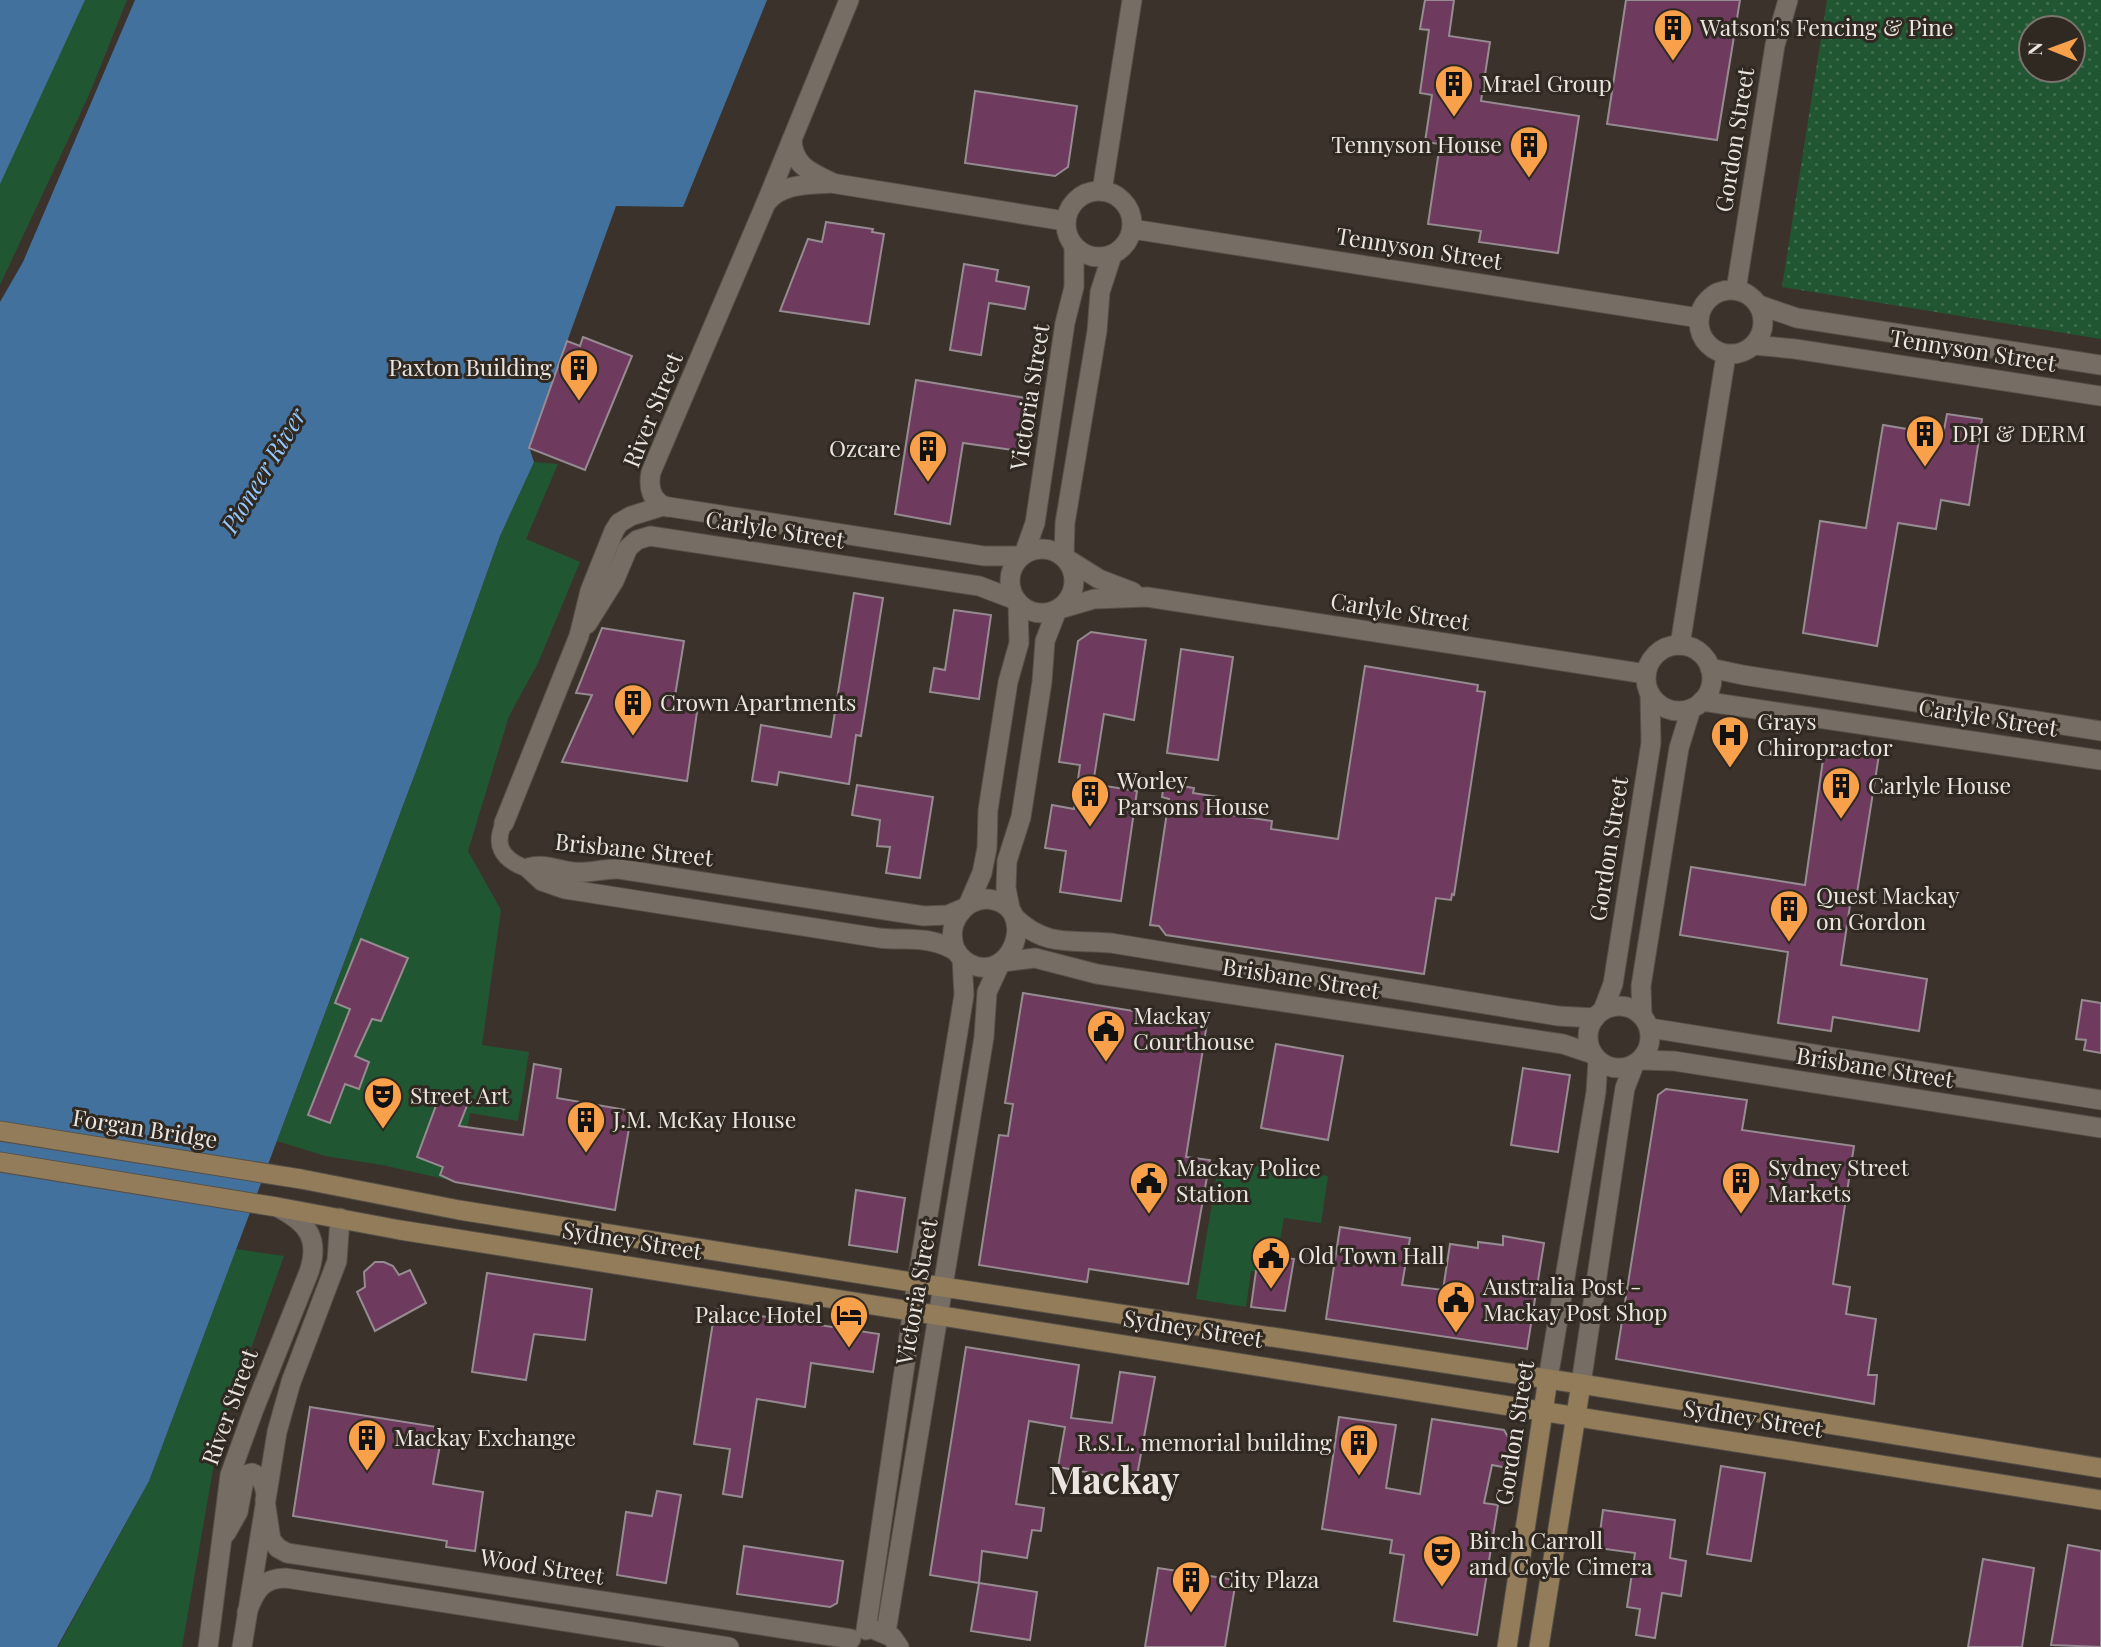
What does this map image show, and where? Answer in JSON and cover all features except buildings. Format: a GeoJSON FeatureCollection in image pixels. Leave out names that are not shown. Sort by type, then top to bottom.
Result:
{"type":"FeatureCollection","features":[{"type":"Feature","properties":{"kind":"main road","name":"Forgan Bridge"},"geometry":{"type":"LineString","coordinates":[[0,1131],[291,1177]]}},
{"type":"Feature","properties":{"kind":"main road"},"geometry":{"type":"LineString","coordinates":[[0,1162],[277,1207]]}},
{"type":"Feature","properties":{"kind":"main road","name":"Sydney Street"},"geometry":{"type":"LineString","coordinates":[[291,1177],[459,1210],[1581,1384],[2101,1468]]}},
{"type":"Feature","properties":{"kind":"main road"},"geometry":{"type":"LineString","coordinates":[[291,1177],[327,1194],[337,1206],[340,1219]]}},
{"type":"Feature","properties":{"kind":"main road","name":"Sydney Street"},"geometry":{"type":"LineString","coordinates":[[277,1207],[468,1241],[2101,1500]]}},
{"type":"Feature","properties":{"kind":"main road"},"geometry":{"type":"LineString","coordinates":[[459,1210],[468,1241]]}},
{"type":"Feature","properties":{"kind":"main road","name":"Gordon Street"},"geometry":{"type":"LineString","coordinates":[[1507,1647],[1548,1379]]}},
{"type":"Feature","properties":{"kind":"main road"},"geometry":{"type":"LineString","coordinates":[[1539,1647],[1581,1384]]}},
{"type":"Feature","properties":{"kind":"street","name":"River Street"},"geometry":{"type":"LineString","coordinates":[[672,508],[661,505],[652,495],[649,484],[651,472],[849,0]]}},
{"type":"Feature","properties":{"kind":"street"},"geometry":{"type":"LineString","coordinates":[[1102,191],[1132,0]]}},
{"type":"Feature","properties":{"kind":"street","name":"Gordon Street"},"geometry":{"type":"LineString","coordinates":[[1736,290],[1775,45],[1788,0]]}},
{"type":"Feature","properties":{"kind":"street"},"geometry":{"type":"LineString","coordinates":[[792,140],[793,152],[799,164],[831,183]]}},
{"type":"Feature","properties":{"kind":"street"},"geometry":{"type":"LineString","coordinates":[[766,203],[777,193],[793,187],[831,183],[1065,221]]}},
{"type":"Feature","properties":{"kind":"street"},"geometry":{"type":"LineString","coordinates":[[1017,601],[1036,613],[1047,613],[1058,609],[1069,599],[1074,586],[1073,572],[1065,558],[1065,523],[1097,331],[1100,292],[1112,256],[1125,245],[1132,229],[1132,219],[1121,200],[1113,194],[1102,191],[1082,195],[1068,211],[1065,221],[1069,239],[1074,247],[1091,257],[1112,256]]}},
{"type":"Feature","properties":{"kind":"street","name":"Tennyson Street"},"geometry":{"type":"LineString","coordinates":[[1132,229],[1699,318]]}},
{"type":"Feature","properties":{"kind":"street","name":"Victoria Street"},"geometry":{"type":"LineString","coordinates":[[1023,555],[1037,513],[1065,323],[1074,287],[1074,247]]}},
{"type":"Feature","properties":{"kind":"street"},"geometry":{"type":"LineString","coordinates":[[1726,290],[1736,290],[1745,292],[1759,305],[1764,326],[1755,345],[1737,354],[1726,355],[1709,346],[1702,337],[1699,318],[1708,300],[1726,290]]}},
{"type":"Feature","properties":{"kind":"street","name":"Tennyson Street"},"geometry":{"type":"LineString","coordinates":[[1759,305],[1797,318],[2101,365]]}},
{"type":"Feature","properties":{"kind":"street","name":"Tennyson Street"},"geometry":{"type":"LineString","coordinates":[[1755,345],[2101,396]]}},
{"type":"Feature","properties":{"kind":"street"},"geometry":{"type":"LineString","coordinates":[[2002,381],[2007,351]]}},
{"type":"Feature","properties":{"kind":"street"},"geometry":{"type":"LineString","coordinates":[[1680,645],[1726,355]]}},
{"type":"Feature","properties":{"kind":"street"},"geometry":{"type":"LineString","coordinates":[[525,867],[501,852],[499,839],[579,636],[590,592],[616,528],[635,514],[652,508],[672,508]]}},
{"type":"Feature","properties":{"kind":"street"},"geometry":{"type":"LineString","coordinates":[[672,508],[663,522],[664,532],[673,538]]}},
{"type":"Feature","properties":{"kind":"street","name":"Carlyle Street"},"geometry":{"type":"LineString","coordinates":[[672,508],[984,556],[1023,555]]}},
{"type":"Feature","properties":{"kind":"street","name":"Carlyle Street"},"geometry":{"type":"LineString","coordinates":[[579,636],[613,584],[628,548],[634,542],[650,536],[979,586],[1017,601]]}},
{"type":"Feature","properties":{"kind":"street"},"geometry":{"type":"LineString","coordinates":[[1058,609],[1045,640],[1042,682],[1021,817],[1007,861],[1006,888],[1013,913],[1014,944],[1002,962],[984,968],[969,964],[959,955],[953,939],[954,926],[982,873],[987,848],[990,797],[1008,682],[1019,643],[1017,601],[1010,580],[1013,567],[1023,555],[1033,550],[1048,549],[1065,558]]}},
{"type":"Feature","properties":{"kind":"street","name":"Carlyle Street"},"geometry":{"type":"LineString","coordinates":[[1065,558],[1099,579],[1147,597]]}},
{"type":"Feature","properties":{"kind":"street","name":"Carlyle Street"},"geometry":{"type":"LineString","coordinates":[[1058,609],[1094,599],[1147,597],[1646,674]]}},
{"type":"Feature","properties":{"kind":"street"},"geometry":{"type":"LineString","coordinates":[[1581,1384],[1624,1096],[1638,1063],[1650,1045],[1642,986],[1679,748],[1697,705],[1710,685],[1710,668],[1698,652],[1680,645],[1661,650],[1654,656],[1646,674],[1650,694],[1663,708],[1682,711],[1697,705]]}},
{"type":"Feature","properties":{"kind":"street","name":"Carlyle Street"},"geometry":{"type":"LineString","coordinates":[[1710,668],[2101,731]]}},
{"type":"Feature","properties":{"kind":"street","name":"Gordon Street"},"geometry":{"type":"LineString","coordinates":[[1599,1014],[1613,984],[1651,743],[1650,694]]}},
{"type":"Feature","properties":{"kind":"street","name":"Carlyle Street"},"geometry":{"type":"LineString","coordinates":[[1697,705],[2101,761]]}},
{"type":"Feature","properties":{"kind":"street","name":"Brisbane Street"},"geometry":{"type":"LineString","coordinates":[[525,867],[539,865],[576,872],[619,869],[918,916],[942,916],[966,906]]}},
{"type":"Feature","properties":{"kind":"street","name":"Brisbane Street"},"geometry":{"type":"LineString","coordinates":[[525,867],[537,878],[559,888],[879,938],[928,940],[940,943],[959,955]]}},
{"type":"Feature","properties":{"kind":"street"},"geometry":{"type":"LineString","coordinates":[[604,895],[600,885],[606,870]]}},
{"type":"Feature","properties":{"kind":"street"},"geometry":{"type":"LineString","coordinates":[[966,906],[978,900],[991,899],[1004,902],[1013,913]]}},
{"type":"Feature","properties":{"kind":"street","name":"Brisbane Street"},"geometry":{"type":"LineString","coordinates":[[1013,913],[1034,934],[1051,940],[1111,943],[1558,1016],[1599,1014]]}},
{"type":"Feature","properties":{"kind":"street","name":"Victoria Street"},"geometry":{"type":"LineString","coordinates":[[854,1639],[913,1310],[964,995],[959,955]]}},
{"type":"Feature","properties":{"kind":"street","name":"Brisbane Street"},"geometry":{"type":"LineString","coordinates":[[1002,962],[1035,958],[1097,974],[1563,1044],[1595,1057]]}},
{"type":"Feature","properties":{"kind":"street","name":"Victoria Street"},"geometry":{"type":"LineString","coordinates":[[892,1640],[938,1314],[984,1037],[986,998],[1002,962]]}},
{"type":"Feature","properties":{"kind":"street"},"geometry":{"type":"LineString","coordinates":[[1638,1063],[1615,1069],[1595,1057],[1588,1035],[1599,1014],[1613,1006],[1633,1009],[1646,1022]]}},
{"type":"Feature","properties":{"kind":"street","name":"Brisbane Street"},"geometry":{"type":"LineString","coordinates":[[1646,1022],[2101,1100]]}},
{"type":"Feature","properties":{"kind":"street","name":"Gordon Street"},"geometry":{"type":"LineString","coordinates":[[1548,1379],[1596,1092],[1595,1057]]}},
{"type":"Feature","properties":{"kind":"street","name":"Brisbane Street"},"geometry":{"type":"LineString","coordinates":[[1638,1063],[1674,1061],[2101,1128]]}},
{"type":"Feature","properties":{"kind":"street","name":"River Street"},"geometry":{"type":"LineString","coordinates":[[208,1647],[232,1468],[309,1272],[313,1255],[312,1241],[305,1225],[277,1207]]}},
{"type":"Feature","properties":{"kind":"street"},"geometry":{"type":"LineString","coordinates":[[242,1647],[277,1432],[288,1393],[337,1261],[340,1219]]}},
{"type":"Feature","properties":{"kind":"street"},"geometry":{"type":"LineString","coordinates":[[221,1539],[238,1512],[246,1474],[258,1476],[264,1484],[265,1498]]}},
{"type":"Feature","properties":{"kind":"street","name":"Wood Street"},"geometry":{"type":"LineString","coordinates":[[265,1498],[270,1539],[283,1551],[728,1622],[854,1639],[873,1629],[892,1640]]}},
{"type":"Feature","properties":{"kind":"street"},"geometry":{"type":"LineString","coordinates":[[247,1612],[258,1588],[281,1577],[726,1647],[728,1622]]}},
{"type":"Feature","properties":{"kind":"street"},"geometry":{"type":"LineString","coordinates":[[446,1602],[450,1578]]}},
{"type":"Feature","properties":{"kind":"street"},"geometry":{"type":"LineString","coordinates":[[566,1622],[570,1597]]}},
{"type":"Feature","properties":{"kind":"street"},"geometry":{"type":"LineString","coordinates":[[660,1637],[664,1611]]}},
{"type":"Feature","properties":{"kind":"green space"},"geometry":{"type":"Polygon","coordinates":[[[0,0],[127,0],[89,95],[0,285],[0,0]]]}},
{"type":"Feature","properties":{"kind":"green space"},"geometry":{"type":"Polygon","coordinates":[[[1827,0],[2101,0],[2101,339],[1782,287],[1827,0]]]}},
{"type":"Feature","properties":{"kind":"green space"},"geometry":{"type":"Polygon","coordinates":[[[534,462],[558,464],[526,539],[580,562],[538,663],[509,716],[468,851],[501,910],[482,1045],[529,1052],[518,1121],[470,1113],[458,1182],[382,1165],[325,1156],[277,1141],[419,763],[500,536],[534,462]]]}},
{"type":"Feature","properties":{"kind":"green space"},"geometry":{"type":"Polygon","coordinates":[[[1219,1161],[1328,1176],[1321,1223],[1284,1218],[1277,1257],[1265,1255],[1262,1272],[1251,1271],[1246,1307],[1196,1299],[1219,1161]]]}},
{"type":"Feature","properties":{"kind":"green space"},"geometry":{"type":"Polygon","coordinates":[[[236,1249],[284,1256],[218,1441],[182,1647],[58,1647],[149,1481],[236,1249]]]}},
{"type":"Feature","properties":{"kind":"water"},"geometry":{"type":"Polygon","coordinates":[[[0,0],[85,0],[0,184],[0,0]]]}},
{"type":"Feature","properties":{"kind":"water","name":"Pioneer River"},"geometry":{"type":"Polygon","coordinates":[[[135,0],[767,0],[683,207],[616,206],[529,447],[534,462],[500,536],[419,763],[149,1481],[57,1647],[0,1647],[0,302],[23,262],[135,0]]]}},
{"type":"Feature","properties":{"kind":"place","name":"Watson's Fencing & Pine"},"geometry":{"type":"Point","coordinates":[1673,62]}},
{"type":"Feature","properties":{"kind":"place","name":"Mrael Group"},"geometry":{"type":"Point","coordinates":[1454,118]}},
{"type":"Feature","properties":{"kind":"place","name":"Tennyson House"},"geometry":{"type":"Point","coordinates":[1529,179]}},
{"type":"Feature","properties":{"kind":"place","name":"Paxton Building"},"geometry":{"type":"Point","coordinates":[579,402]}},
{"type":"Feature","properties":{"kind":"place","name":"DPI & DERM"},"geometry":{"type":"Point","coordinates":[1925,468]}},
{"type":"Feature","properties":{"kind":"place","name":"Ozcare"},"geometry":{"type":"Point","coordinates":[928,483]}},
{"type":"Feature","properties":{"kind":"place","name":"Crown Apartments"},"geometry":{"type":"Point","coordinates":[633,737]}},
{"type":"Feature","properties":{"kind":"place","name":"Grays Chiropractor"},"geometry":{"type":"Point","coordinates":[1730,769]}},
{"type":"Feature","properties":{"kind":"place","name":"Carlyle House"},"geometry":{"type":"Point","coordinates":[1841,820]}},
{"type":"Feature","properties":{"kind":"place","name":"Worley Parsons House"},"geometry":{"type":"Point","coordinates":[1090,828]}},
{"type":"Feature","properties":{"kind":"place","name":"Quest Mackay on Gordon"},"geometry":{"type":"Point","coordinates":[1789,943]}},
{"type":"Feature","properties":{"kind":"place","name":"Mackay Courthouse"},"geometry":{"type":"Point","coordinates":[1106,1063]}},
{"type":"Feature","properties":{"kind":"place","name":"Street Art"},"geometry":{"type":"Point","coordinates":[383,1130]}},
{"type":"Feature","properties":{"kind":"place","name":"J.M. McKay House"},"geometry":{"type":"Point","coordinates":[586,1154]}},
{"type":"Feature","properties":{"kind":"place","name":"Mackay Police Station"},"geometry":{"type":"Point","coordinates":[1149,1215]}},
{"type":"Feature","properties":{"kind":"place","name":"Sydney Street Markets"},"geometry":{"type":"Point","coordinates":[1741,1215]}},
{"type":"Feature","properties":{"kind":"place","name":"Old Town Hall"},"geometry":{"type":"Point","coordinates":[1271,1290]}},
{"type":"Feature","properties":{"kind":"place","name":"Australia Post - Mackay Post Shop"},"geometry":{"type":"Point","coordinates":[1456,1334]}},
{"type":"Feature","properties":{"kind":"place","name":"Palace Hotel"},"geometry":{"type":"Point","coordinates":[849,1349]}},
{"type":"Feature","properties":{"kind":"place","name":"Mackay Exchange"},"geometry":{"type":"Point","coordinates":[367,1472]}},
{"type":"Feature","properties":{"kind":"place","name":"R.S.L. memorial building"},"geometry":{"type":"Point","coordinates":[1359,1477]}},
{"type":"Feature","properties":{"kind":"place","name":"Birch Carroll and Coyle Cimera"},"geometry":{"type":"Point","coordinates":[1442,1588]}},
{"type":"Feature","properties":{"kind":"place","name":"City Plaza"},"geometry":{"type":"Point","coordinates":[1191,1614]}},
{"type":"Feature","properties":{"kind":"district","name":"Mackay"},"geometry":{"type":"Point","coordinates":[1114,1481]}}]}
